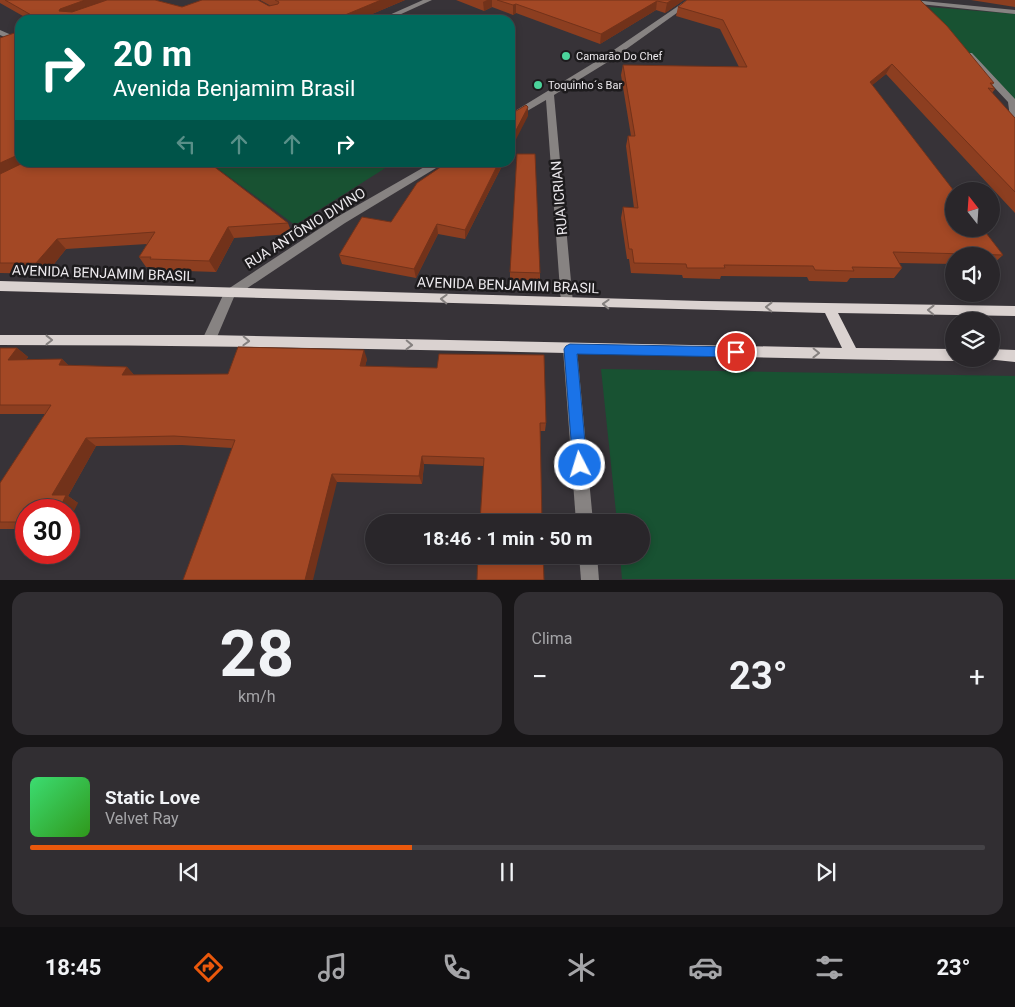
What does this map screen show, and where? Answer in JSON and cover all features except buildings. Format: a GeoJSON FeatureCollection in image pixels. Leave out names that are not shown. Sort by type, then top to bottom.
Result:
{"type":"FeatureCollection","features":[{"type":"Feature","properties":{"kind":"main road","name":"AVENIDA BENJAMIM BRASIL"},"geometry":{"type":"LineString","coordinates":[[0,286],[567,303],[1015,311]]}},
{"type":"Feature","properties":{"kind":"main road"},"geometry":{"type":"LineString","coordinates":[[829,308],[852,354]]}},
{"type":"Feature","properties":{"kind":"main road"},"geometry":{"type":"LineString","coordinates":[[0,340],[209,340],[570,349],[945,355]]}},
{"type":"Feature","properties":{"kind":"main road"},"geometry":{"type":"LineString","coordinates":[[1000,356],[1015,356]]}},
{"type":"Feature","properties":{"kind":"street"},"geometry":{"type":"LineString","coordinates":[[394,15],[429,0]]}},
{"type":"Feature","properties":{"kind":"street"},"geometry":{"type":"LineString","coordinates":[[515,115],[608,58],[653,25],[692,0]]}},
{"type":"Feature","properties":{"kind":"street"},"geometry":{"type":"LineString","coordinates":[[911,1],[924,11]]}},
{"type":"Feature","properties":{"kind":"street"},"geometry":{"type":"LineString","coordinates":[[911,1],[1015,12]]}},
{"type":"Feature","properties":{"kind":"street"},"geometry":{"type":"LineString","coordinates":[[0,32],[15,37]]}},
{"type":"Feature","properties":{"kind":"street"},"geometry":{"type":"LineString","coordinates":[[0,44],[15,39]]}},
{"type":"Feature","properties":{"kind":"street"},"geometry":{"type":"LineString","coordinates":[[959,45],[1012,100],[1015,117]]}},
{"type":"Feature","properties":{"kind":"street","name":"RUA ICRIAN"},"geometry":{"type":"LineString","coordinates":[[550,94],[567,303]]}},
{"type":"Feature","properties":{"kind":"street","name":"RUA ANTÔNIO DIVINO"},"geometry":{"type":"LineString","coordinates":[[229,294],[341,220],[432,167]]}},
{"type":"Feature","properties":{"kind":"street"},"geometry":{"type":"LineString","coordinates":[[209,340],[229,294]]}},
{"type":"Feature","properties":{"kind":"street"},"geometry":{"type":"LineString","coordinates":[[570,349],[584,514]]}},
{"type":"Feature","properties":{"kind":"street"},"geometry":{"type":"LineString","coordinates":[[589,564],[590,580]]}},
{"type":"Feature","properties":{"kind":"green space"},"geometry":{"type":"Polygon","coordinates":[[[929,7],[1015,14],[1015,108],[929,7]]]}},
{"type":"Feature","properties":{"kind":"green space"},"geometry":{"type":"Polygon","coordinates":[[[215,167],[387,167],[295,225],[215,167]]]}},
{"type":"Feature","properties":{"kind":"green space"},"geometry":{"type":"Polygon","coordinates":[[[601,369],[1015,376],[1015,579],[622,579],[621,564],[650,564],[650,514],[616,514],[601,369]]]}},
{"type":"Feature","properties":{"kind":"place","name":"Camarão Do Chef"},"geometry":{"type":"Point","coordinates":[566,56]}},
{"type":"Feature","properties":{"kind":"place","name":"Toquinho´s Bar"},"geometry":{"type":"Point","coordinates":[538,85]}},
{"type":"Feature","properties":{"kind":"route"},"geometry":{"type":"LineString","coordinates":[[580,465],[570,349],[736,352]]}}]}
